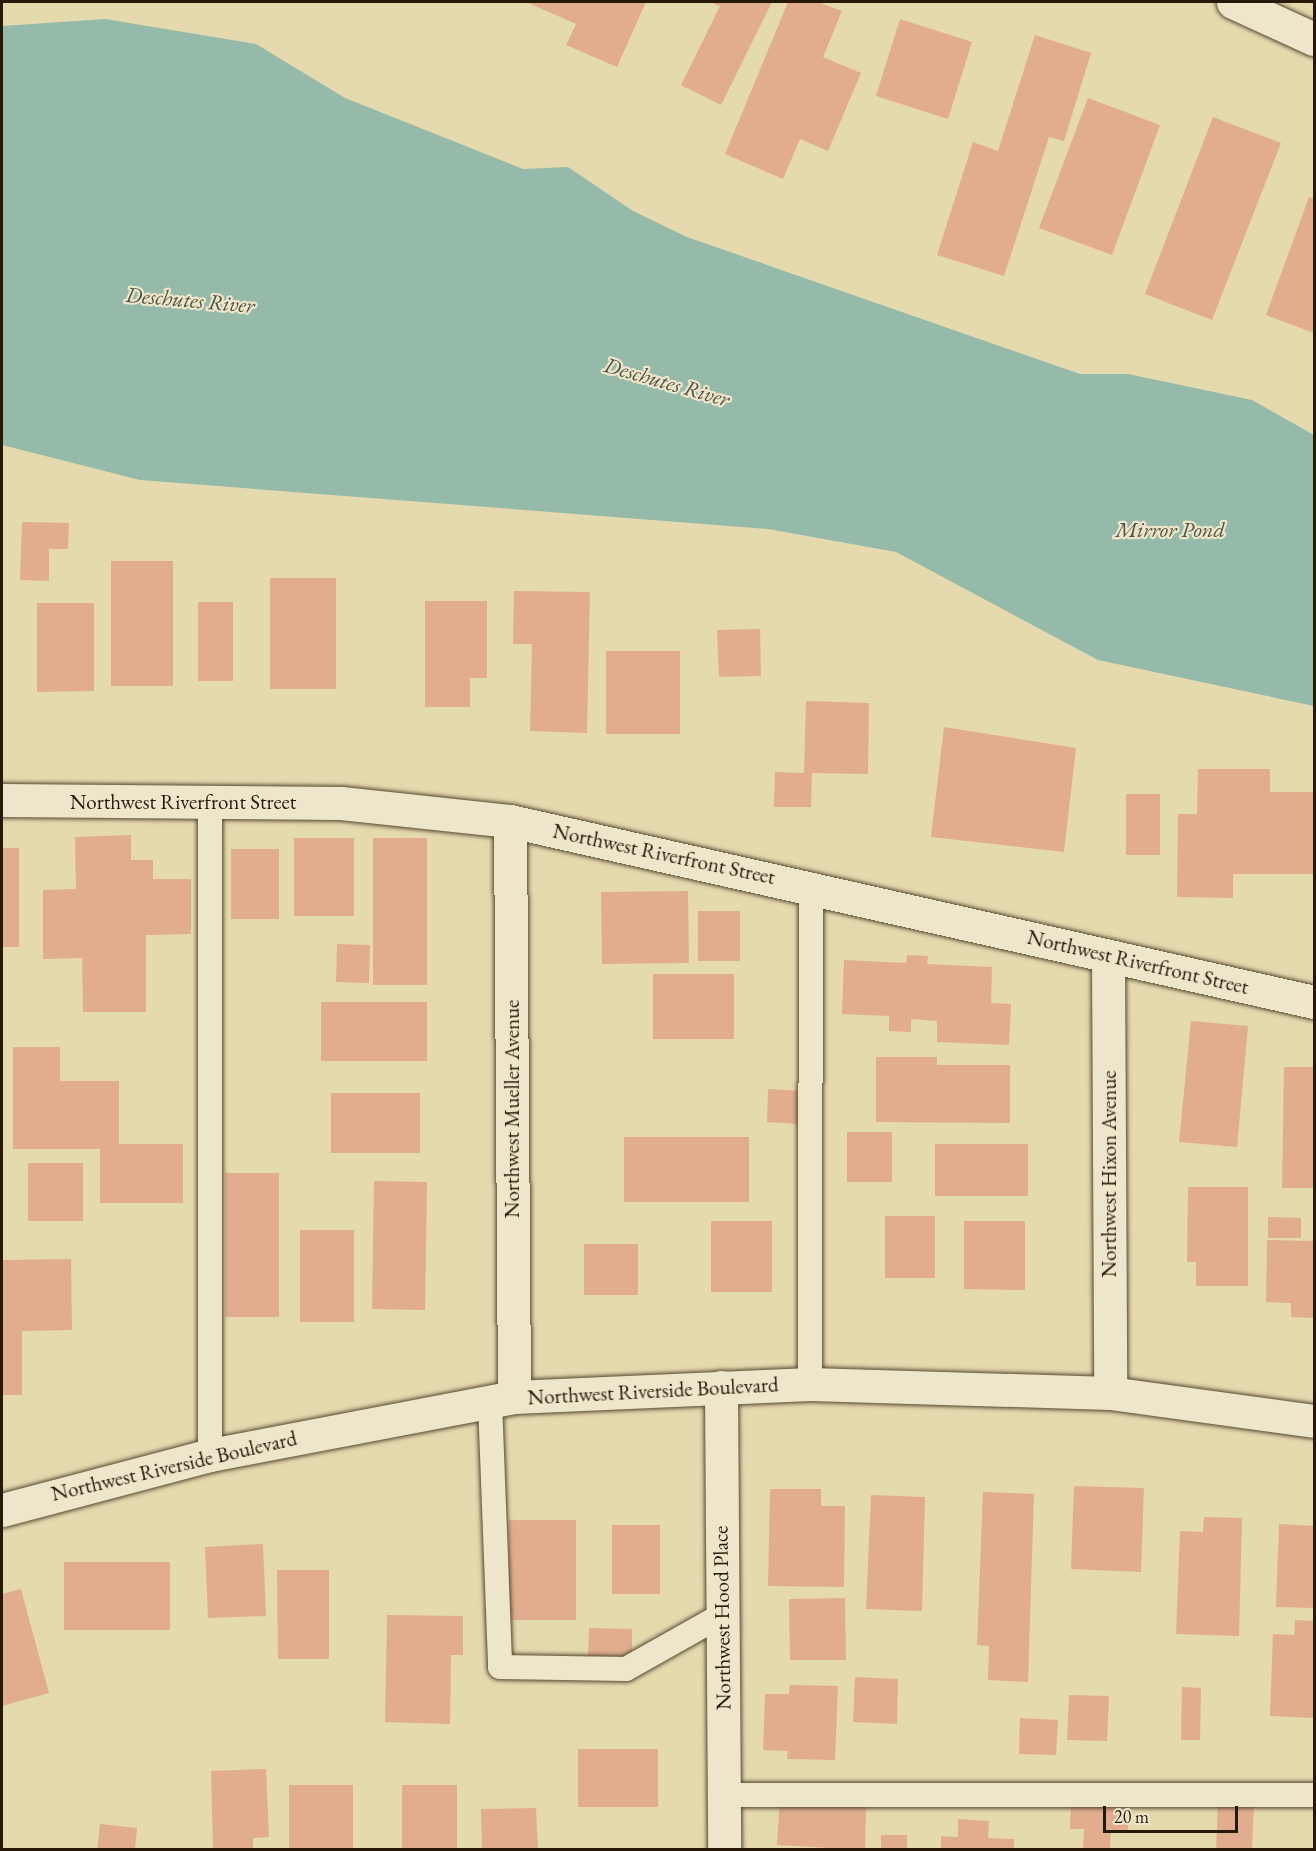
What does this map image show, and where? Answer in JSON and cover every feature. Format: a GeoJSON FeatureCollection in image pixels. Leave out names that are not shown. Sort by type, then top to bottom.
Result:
{"type":"FeatureCollection","features":[{"type":"Feature","properties":{"kind":"street"},"geometry":{"type":"LineString","coordinates":[[1233,2],[1314,39]]}},
{"type":"Feature","properties":{"kind":"street","name":"Northwest Riverfront Street"},"geometry":{"type":"LineString","coordinates":[[2,800],[341,803],[510,821],[811,885],[1108,956],[1314,1002]]}},
{"type":"Feature","properties":{"kind":"street","name":"Northwest Mueller Avenue"},"geometry":{"type":"LineString","coordinates":[[502,1400],[510,821]]}},
{"type":"Feature","properties":{"kind":"street","name":"Northwest Hixon Avenue"},"geometry":{"type":"LineString","coordinates":[[1108,956],[1110,1392]]}},
{"type":"Feature","properties":{"kind":"street","name":"Northwest Riverside Boulevard"},"geometry":{"type":"LineString","coordinates":[[2,1510],[210,1455],[502,1400],[810,1384],[1110,1392],[1314,1421]]}},
{"type":"Feature","properties":{"kind":"street","name":"Northwest Hood Place"},"geometry":{"type":"LineString","coordinates":[[721,1387],[720,1616],[725,1795],[724,1850]]}},
{"type":"Feature","properties":{"kind":"lane"},"geometry":{"type":"LineString","coordinates":[[210,801],[210,1455]]}},
{"type":"Feature","properties":{"kind":"lane"},"geometry":{"type":"LineString","coordinates":[[810,1384],[811,885]]}},
{"type":"Feature","properties":{"kind":"lane"},"geometry":{"type":"LineString","coordinates":[[502,1400],[500,1667],[626,1669],[720,1616]]}},
{"type":"Feature","properties":{"kind":"lane"},"geometry":{"type":"LineString","coordinates":[[725,1795],[1314,1795]]}},
{"type":"Feature","properties":{"kind":"water"},"geometry":{"type":"Polygon","coordinates":[[[105,19],[256,44],[345,98],[523,169],[568,167],[633,211],[687,237],[1080,374],[1128,374],[1252,400],[1314,435],[1314,706],[1098,660],[896,552],[768,529],[140,480],[2,445],[2,26],[105,19]]]}},
{"type":"Feature","properties":{"kind":"building"},"geometry":{"type":"Polygon","coordinates":[[[526,2],[646,2],[617,67],[566,45],[576,24],[526,2]]]}},
{"type":"Feature","properties":{"kind":"building"},"geometry":{"type":"Polygon","coordinates":[[[709,2],[772,2],[721,105],[681,85],[720,6],[709,2]]]}},
{"type":"Feature","properties":{"kind":"building"},"geometry":{"type":"Polygon","coordinates":[[[788,2],[818,2],[842,11],[823,57],[861,73],[828,151],[800,139],[783,179],[725,154],[788,2]]]}},
{"type":"Feature","properties":{"kind":"building"},"geometry":{"type":"Polygon","coordinates":[[[900,19],[972,42],[948,119],[876,96],[900,19]]]}},
{"type":"Feature","properties":{"kind":"building"},"geometry":{"type":"Polygon","coordinates":[[[1035,35],[1091,53],[1064,141],[1049,137],[1004,276],[937,255],[973,142],[998,151],[1035,35]]]}},
{"type":"Feature","properties":{"kind":"building"},"geometry":{"type":"Polygon","coordinates":[[[1088,98],[1160,125],[1112,255],[1039,228],[1088,98]]]}},
{"type":"Feature","properties":{"kind":"building"},"geometry":{"type":"Polygon","coordinates":[[[1213,117],[1281,143],[1212,320],[1145,294],[1213,117]]]}},
{"type":"Feature","properties":{"kind":"building"},"geometry":{"type":"Polygon","coordinates":[[[1309,197],[1314,199],[1314,333],[1266,315],[1309,197]]]}},
{"type":"Feature","properties":{"kind":"building"},"geometry":{"type":"Polygon","coordinates":[[[22,522],[69,523],[68,549],[49,549],[49,581],[20,580],[22,522]]]}},
{"type":"Feature","properties":{"kind":"building"},"geometry":{"type":"Polygon","coordinates":[[[111,561],[173,561],[173,686],[111,686],[111,561]]]}},
{"type":"Feature","properties":{"kind":"building"},"geometry":{"type":"Polygon","coordinates":[[[270,578],[336,578],[336,689],[270,689],[270,578]]]}},
{"type":"Feature","properties":{"kind":"building"},"geometry":{"type":"Polygon","coordinates":[[[514,591],[590,592],[587,733],[530,731],[532,644],[513,644],[514,591]]]}},
{"type":"Feature","properties":{"kind":"building"},"geometry":{"type":"Polygon","coordinates":[[[425,601],[487,601],[487,678],[470,678],[470,707],[425,707],[425,601]]]}},
{"type":"Feature","properties":{"kind":"building"},"geometry":{"type":"Polygon","coordinates":[[[198,602],[233,602],[233,681],[198,681],[198,602]]]}},
{"type":"Feature","properties":{"kind":"building"},"geometry":{"type":"Polygon","coordinates":[[[37,603],[94,603],[94,691],[37,692],[37,603]]]}},
{"type":"Feature","properties":{"kind":"building"},"geometry":{"type":"Polygon","coordinates":[[[760,629],[761,676],[719,677],[717,630],[760,629]]]}},
{"type":"Feature","properties":{"kind":"building"},"geometry":{"type":"Polygon","coordinates":[[[606,651],[680,651],[680,734],[606,734],[606,651]]]}},
{"type":"Feature","properties":{"kind":"building"},"geometry":{"type":"Polygon","coordinates":[[[806,701],[869,703],[868,774],[812,773],[811,807],[774,807],[775,772],[804,773],[806,701]]]}},
{"type":"Feature","properties":{"kind":"building"},"geometry":{"type":"Polygon","coordinates":[[[944,727],[1076,748],[1064,852],[931,837],[944,727]]]}},
{"type":"Feature","properties":{"kind":"building"},"geometry":{"type":"Polygon","coordinates":[[[1198,769],[1270,769],[1270,792],[1314,792],[1314,874],[1233,874],[1233,898],[1177,897],[1178,814],[1197,814],[1198,769]]]}},
{"type":"Feature","properties":{"kind":"building"},"geometry":{"type":"Polygon","coordinates":[[[1126,794],[1160,794],[1160,855],[1126,855],[1126,794]]]}},
{"type":"Feature","properties":{"kind":"building"},"geometry":{"type":"Polygon","coordinates":[[[131,835],[131,860],[153,860],[153,879],[191,879],[191,934],[146,935],[146,1012],[83,1012],[82,958],[43,959],[43,890],[76,889],[75,837],[131,835]]]}},
{"type":"Feature","properties":{"kind":"building"},"geometry":{"type":"Polygon","coordinates":[[[294,838],[354,838],[354,916],[294,916],[294,838]]]}},
{"type":"Feature","properties":{"kind":"building"},"geometry":{"type":"Polygon","coordinates":[[[373,838],[427,838],[427,985],[373,985],[373,838]]]}},
{"type":"Feature","properties":{"kind":"building"},"geometry":{"type":"Polygon","coordinates":[[[2,848],[19,848],[19,947],[2,947],[2,848]]]}},
{"type":"Feature","properties":{"kind":"building"},"geometry":{"type":"Polygon","coordinates":[[[231,849],[279,849],[279,919],[231,919],[231,849]]]}},
{"type":"Feature","properties":{"kind":"building"},"geometry":{"type":"Polygon","coordinates":[[[688,891],[689,963],[602,964],[601,892],[688,891]]]}},
{"type":"Feature","properties":{"kind":"building"},"geometry":{"type":"Polygon","coordinates":[[[698,911],[740,911],[740,961],[698,961],[698,911]]]}},
{"type":"Feature","properties":{"kind":"building"},"geometry":{"type":"Polygon","coordinates":[[[337,944],[370,945],[369,983],[336,982],[337,944]]]}},
{"type":"Feature","properties":{"kind":"building"},"geometry":{"type":"Polygon","coordinates":[[[907,955],[928,956],[927,964],[992,967],[991,1003],[1011,1004],[1009,1045],[937,1042],[937,1021],[911,1019],[911,1032],[889,1031],[889,1016],[842,1014],[844,960],[906,963],[907,955]]]}},
{"type":"Feature","properties":{"kind":"building"},"geometry":{"type":"Polygon","coordinates":[[[653,974],[734,974],[734,1039],[653,1039],[653,974]]]}},
{"type":"Feature","properties":{"kind":"building"},"geometry":{"type":"Polygon","coordinates":[[[321,1002],[427,1002],[427,1061],[321,1061],[321,1002]]]}},
{"type":"Feature","properties":{"kind":"building"},"geometry":{"type":"Polygon","coordinates":[[[1191,1021],[1248,1026],[1237,1147],[1179,1142],[1191,1021]]]}},
{"type":"Feature","properties":{"kind":"building"},"geometry":{"type":"Polygon","coordinates":[[[13,1047],[60,1047],[60,1081],[119,1081],[119,1144],[183,1144],[183,1203],[100,1203],[100,1149],[13,1149],[13,1047]]]}},
{"type":"Feature","properties":{"kind":"building"},"geometry":{"type":"Polygon","coordinates":[[[876,1057],[937,1057],[937,1065],[1010,1065],[1010,1123],[876,1122],[876,1057]]]}},
{"type":"Feature","properties":{"kind":"building"},"geometry":{"type":"Polygon","coordinates":[[[1284,1067],[1314,1067],[1314,1188],[1282,1188],[1284,1067]]]}},
{"type":"Feature","properties":{"kind":"building"},"geometry":{"type":"Polygon","coordinates":[[[768,1089],[801,1091],[800,1124],[767,1122],[768,1089]]]}},
{"type":"Feature","properties":{"kind":"building"},"geometry":{"type":"Polygon","coordinates":[[[331,1093],[420,1093],[420,1153],[331,1153],[331,1093]]]}},
{"type":"Feature","properties":{"kind":"building"},"geometry":{"type":"Polygon","coordinates":[[[847,1132],[892,1132],[892,1182],[847,1182],[847,1132]]]}},
{"type":"Feature","properties":{"kind":"building"},"geometry":{"type":"Polygon","coordinates":[[[624,1137],[749,1137],[749,1202],[624,1202],[624,1137]]]}},
{"type":"Feature","properties":{"kind":"building"},"geometry":{"type":"Polygon","coordinates":[[[935,1144],[1028,1144],[1028,1196],[935,1196],[935,1144]]]}},
{"type":"Feature","properties":{"kind":"building"},"geometry":{"type":"Polygon","coordinates":[[[28,1163],[83,1163],[83,1221],[28,1221],[28,1163]]]}},
{"type":"Feature","properties":{"kind":"building"},"geometry":{"type":"Polygon","coordinates":[[[225,1173],[279,1173],[279,1317],[225,1317],[225,1173]]]}},
{"type":"Feature","properties":{"kind":"building"},"geometry":{"type":"Polygon","coordinates":[[[374,1181],[427,1182],[425,1310],[372,1309],[374,1181]]]}},
{"type":"Feature","properties":{"kind":"building"},"geometry":{"type":"Polygon","coordinates":[[[1188,1187],[1248,1187],[1248,1286],[1196,1286],[1196,1262],[1187,1262],[1188,1187]]]}},
{"type":"Feature","properties":{"kind":"building"},"geometry":{"type":"Polygon","coordinates":[[[885,1216],[935,1216],[935,1278],[885,1278],[885,1216]]]}},
{"type":"Feature","properties":{"kind":"building"},"geometry":{"type":"Polygon","coordinates":[[[1268,1217],[1301,1218],[1301,1238],[1268,1238],[1268,1217]]]}},
{"type":"Feature","properties":{"kind":"building"},"geometry":{"type":"Polygon","coordinates":[[[711,1221],[772,1221],[772,1292],[711,1292],[711,1221]]]}},
{"type":"Feature","properties":{"kind":"building"},"geometry":{"type":"Polygon","coordinates":[[[964,1221],[1025,1221],[1025,1290],[964,1289],[964,1221]]]}},
{"type":"Feature","properties":{"kind":"building"},"geometry":{"type":"Polygon","coordinates":[[[300,1230],[354,1230],[354,1322],[300,1322],[300,1230]]]}},
{"type":"Feature","properties":{"kind":"building"},"geometry":{"type":"Polygon","coordinates":[[[1267,1240],[1314,1241],[1314,1318],[1291,1317],[1291,1303],[1266,1302],[1267,1240]]]}},
{"type":"Feature","properties":{"kind":"building"},"geometry":{"type":"Polygon","coordinates":[[[584,1244],[638,1244],[638,1295],[584,1295],[584,1244]]]}},
{"type":"Feature","properties":{"kind":"building"},"geometry":{"type":"Polygon","coordinates":[[[71,1259],[72,1330],[22,1331],[22,1395],[2,1395],[2,1260],[71,1259]]]}},
{"type":"Feature","properties":{"kind":"building"},"geometry":{"type":"Polygon","coordinates":[[[1074,1486],[1144,1488],[1141,1572],[1071,1569],[1074,1486]]]}},
{"type":"Feature","properties":{"kind":"building"},"geometry":{"type":"Polygon","coordinates":[[[770,1489],[821,1489],[821,1506],[845,1506],[844,1587],[768,1586],[770,1489]]]}},
{"type":"Feature","properties":{"kind":"building"},"geometry":{"type":"Polygon","coordinates":[[[983,1492],[1034,1494],[1028,1682],[988,1680],[989,1646],[977,1645],[983,1492]]]}},
{"type":"Feature","properties":{"kind":"building"},"geometry":{"type":"Polygon","coordinates":[[[871,1495],[925,1497],[922,1611],[866,1609],[871,1495]]]}},
{"type":"Feature","properties":{"kind":"building"},"geometry":{"type":"Polygon","coordinates":[[[1204,1517],[1242,1518],[1239,1636],[1176,1634],[1180,1531],[1203,1532],[1204,1517]]]}},
{"type":"Feature","properties":{"kind":"building"},"geometry":{"type":"Polygon","coordinates":[[[509,1520],[576,1520],[576,1620],[509,1620],[509,1520]]]}},
{"type":"Feature","properties":{"kind":"building"},"geometry":{"type":"Polygon","coordinates":[[[1279,1524],[1314,1526],[1314,1608],[1276,1607],[1279,1524]]]}},
{"type":"Feature","properties":{"kind":"building"},"geometry":{"type":"Polygon","coordinates":[[[612,1525],[660,1525],[660,1594],[612,1594],[612,1525]]]}},
{"type":"Feature","properties":{"kind":"building"},"geometry":{"type":"Polygon","coordinates":[[[263,1544],[266,1616],[208,1618],[205,1547],[263,1544]]]}},
{"type":"Feature","properties":{"kind":"building"},"geometry":{"type":"Polygon","coordinates":[[[64,1562],[170,1562],[170,1630],[64,1630],[64,1562]]]}},
{"type":"Feature","properties":{"kind":"building"},"geometry":{"type":"Polygon","coordinates":[[[277,1570],[329,1570],[329,1659],[278,1659],[277,1570]]]}},
{"type":"Feature","properties":{"kind":"building"},"geometry":{"type":"Polygon","coordinates":[[[21,1589],[49,1693],[2,1706],[2,1594],[21,1589]]]}},
{"type":"Feature","properties":{"kind":"building"},"geometry":{"type":"Polygon","coordinates":[[[845,1598],[846,1660],[790,1660],[789,1599],[845,1598]]]}},
{"type":"Feature","properties":{"kind":"building"},"geometry":{"type":"Polygon","coordinates":[[[387,1615],[463,1616],[463,1655],[451,1655],[450,1724],[385,1722],[387,1615]]]}},
{"type":"Feature","properties":{"kind":"building"},"geometry":{"type":"Polygon","coordinates":[[[1295,1620],[1314,1621],[1314,1718],[1270,1716],[1273,1634],[1294,1635],[1295,1620]]]}},
{"type":"Feature","properties":{"kind":"building"},"geometry":{"type":"Polygon","coordinates":[[[589,1628],[632,1629],[632,1656],[588,1656],[589,1628]]]}},
{"type":"Feature","properties":{"kind":"building"},"geometry":{"type":"Polygon","coordinates":[[[855,1677],[898,1679],[897,1724],[853,1722],[855,1677]]]}},
{"type":"Feature","properties":{"kind":"building"},"geometry":{"type":"Polygon","coordinates":[[[790,1685],[838,1686],[835,1760],[787,1759],[788,1751],[763,1750],[765,1694],[789,1694],[790,1685]]]}},
{"type":"Feature","properties":{"kind":"building"},"geometry":{"type":"Polygon","coordinates":[[[1182,1687],[1201,1688],[1200,1740],[1181,1740],[1182,1687]]]}},
{"type":"Feature","properties":{"kind":"building"},"geometry":{"type":"Polygon","coordinates":[[[1069,1695],[1109,1696],[1107,1741],[1067,1740],[1069,1695]]]}},
{"type":"Feature","properties":{"kind":"building"},"geometry":{"type":"Polygon","coordinates":[[[1020,1718],[1058,1720],[1056,1755],[1019,1754],[1020,1718]]]}},
{"type":"Feature","properties":{"kind":"building"},"geometry":{"type":"Polygon","coordinates":[[[578,1749],[658,1749],[658,1807],[578,1807],[578,1749]]]}},
{"type":"Feature","properties":{"kind":"building"},"geometry":{"type":"Polygon","coordinates":[[[266,1769],[269,1837],[253,1838],[253,1850],[213,1850],[211,1771],[266,1769]]]}},
{"type":"Feature","properties":{"kind":"building"},"geometry":{"type":"Polygon","coordinates":[[[289,1785],[353,1785],[353,1850],[289,1850],[289,1785]]]}},
{"type":"Feature","properties":{"kind":"building"},"geometry":{"type":"Polygon","coordinates":[[[402,1785],[457,1785],[457,1850],[402,1850],[402,1785]]]}},
{"type":"Feature","properties":{"kind":"building"},"geometry":{"type":"Polygon","coordinates":[[[780,1795],[866,1807],[865,1850],[777,1845],[780,1795]]]}},
{"type":"Feature","properties":{"kind":"building"},"geometry":{"type":"Polygon","coordinates":[[[1071,1798],[1128,1799],[1128,1831],[1111,1830],[1110,1850],[1083,1849],[1084,1829],[1070,1829],[1071,1798]]]}},
{"type":"Feature","properties":{"kind":"building"},"geometry":{"type":"Polygon","coordinates":[[[1218,1802],[1254,1803],[1252,1850],[1216,1850],[1218,1802]]]}},
{"type":"Feature","properties":{"kind":"building"},"geometry":{"type":"Polygon","coordinates":[[[536,1808],[538,1850],[482,1850],[481,1809],[536,1808]]]}},
{"type":"Feature","properties":{"kind":"building"},"geometry":{"type":"Polygon","coordinates":[[[958,1819],[989,1821],[988,1838],[1014,1839],[1014,1850],[941,1850],[941,1836],[958,1837],[958,1819]]]}},
{"type":"Feature","properties":{"kind":"building"},"geometry":{"type":"Polygon","coordinates":[[[100,1824],[137,1828],[135,1850],[97,1850],[100,1824]]]}},
{"type":"Feature","properties":{"kind":"building"},"geometry":{"type":"Polygon","coordinates":[[[881,1835],[907,1835],[907,1850],[881,1850],[881,1835]]]}},
{"type":"Feature","properties":{"kind":"water label","name":"Deschutes River"},"geometry":{"type":"Point","coordinates":[190,300]}},
{"type":"Feature","properties":{"kind":"water label","name":"Deschutes River"},"geometry":{"type":"Point","coordinates":[667,382]}},
{"type":"Feature","properties":{"kind":"water label","name":"Mirror Pond"},"geometry":{"type":"Point","coordinates":[1170,530]}}]}
